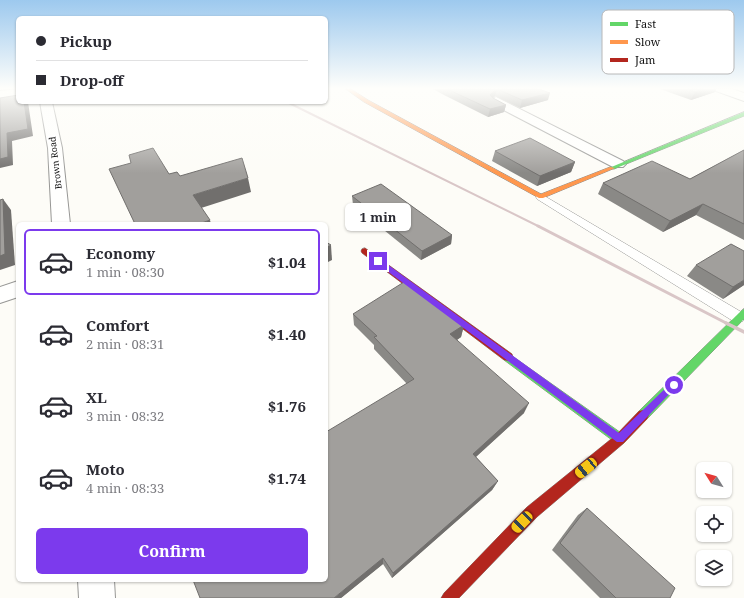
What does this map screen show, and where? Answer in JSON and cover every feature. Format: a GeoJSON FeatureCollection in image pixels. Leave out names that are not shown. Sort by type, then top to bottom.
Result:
{"type":"FeatureCollection","features":[{"type":"Feature","properties":{"kind":"street","name":"Brown Road"},"geometry":{"type":"LineString","coordinates":[[49,117],[55,148],[61,222]]}},
{"type":"Feature","properties":{"kind":"street"},"geometry":{"type":"LineString","coordinates":[[395,117],[541,197],[618,164],[737,117]]}},
{"type":"Feature","properties":{"kind":"street"},"geometry":{"type":"LineString","coordinates":[[527,117],[618,164]]}},
{"type":"Feature","properties":{"kind":"street"},"geometry":{"type":"LineString","coordinates":[[365,251],[620,439]]}},
{"type":"Feature","properties":{"kind":"street"},"geometry":{"type":"LineString","coordinates":[[0,295],[16,290]]}},
{"type":"Feature","properties":{"kind":"street"},"geometry":{"type":"LineString","coordinates":[[449,598],[532,512],[620,439],[741,315]]}},
{"type":"Feature","properties":{"kind":"street"},"geometry":{"type":"LineString","coordinates":[[96,582],[97,598]]}},
{"type":"Feature","properties":{"kind":"lane"},"geometry":{"type":"LineString","coordinates":[[541,197],[741,315]]}},
{"type":"Feature","properties":{"kind":"building"},"geometry":{"type":"Polygon","coordinates":[[[0,117],[26,117],[28,129],[7,133],[8,157],[0,159],[0,117]]]}},
{"type":"Feature","properties":{"kind":"building"},"geometry":{"type":"Polygon","coordinates":[[[530,138],[575,162],[540,176],[495,151],[530,138]]]}},
{"type":"Feature","properties":{"kind":"building"},"geometry":{"type":"Polygon","coordinates":[[[153,148],[169,174],[177,172],[180,176],[242,158],[248,178],[193,195],[210,220],[204,222],[134,222],[109,169],[131,163],[129,155],[153,148]]]}},
{"type":"Feature","properties":{"kind":"building"},"geometry":{"type":"Polygon","coordinates":[[[744,150],[744,224],[703,204],[670,221],[603,183],[652,161],[690,179],[744,150]]]}},
{"type":"Feature","properties":{"kind":"building"},"geometry":{"type":"Polygon","coordinates":[[[381,184],[452,235],[422,251],[352,196],[381,184]]]}},
{"type":"Feature","properties":{"kind":"building"},"geometry":{"type":"Polygon","coordinates":[[[3,199],[5,254],[0,256],[0,200],[3,199]]]}},
{"type":"Feature","properties":{"kind":"building"},"geometry":{"type":"Polygon","coordinates":[[[731,244],[744,251],[744,280],[733,287],[696,265],[731,244]]]}},
{"type":"Feature","properties":{"kind":"building"},"geometry":{"type":"Polygon","coordinates":[[[404,282],[464,325],[450,334],[529,403],[473,454],[498,481],[393,573],[383,558],[334,598],[200,598],[194,582],[328,582],[328,431],[414,379],[374,337],[377,336],[353,314],[404,282]]]}},
{"type":"Feature","properties":{"kind":"building"},"geometry":{"type":"Polygon","coordinates":[[[587,508],[675,588],[670,598],[616,598],[560,543],[587,508]]]}},
{"type":"Feature","properties":{"kind":"railway"},"geometry":{"type":"LineString","coordinates":[[317,117],[539,226]]}},
{"type":"Feature","properties":{"kind":"railway"},"geometry":{"type":"LineString","coordinates":[[539,226],[728,324]]}},
{"type":"Feature","properties":{"kind":"railway"},"geometry":{"type":"LineString","coordinates":[[728,324],[744,332]]}},
{"type":"Feature","properties":{"kind":"traffic: fast"},"geometry":{"type":"LineString","coordinates":[[612,168],[737,117]]}},
{"type":"Feature","properties":{"kind":"traffic: fast"},"geometry":{"type":"LineString","coordinates":[[643,415],[744,313]]}},
{"type":"Feature","properties":{"kind":"traffic: fast"},"geometry":{"type":"LineString","coordinates":[[508,357],[620,439]]}},
{"type":"Feature","properties":{"kind":"traffic: slow"},"geometry":{"type":"LineString","coordinates":[[395,117],[541,197],[612,168]]}},
{"type":"Feature","properties":{"kind":"traffic: jam"},"geometry":{"type":"LineString","coordinates":[[365,251],[508,357]]}},
{"type":"Feature","properties":{"kind":"traffic: jam"},"geometry":{"type":"LineString","coordinates":[[449,598],[532,512],[620,439],[643,415]]}},
{"type":"Feature","properties":{"kind":"route"},"geometry":{"type":"LineString","coordinates":[[378,261],[620,439],[674,385]]}}]}
